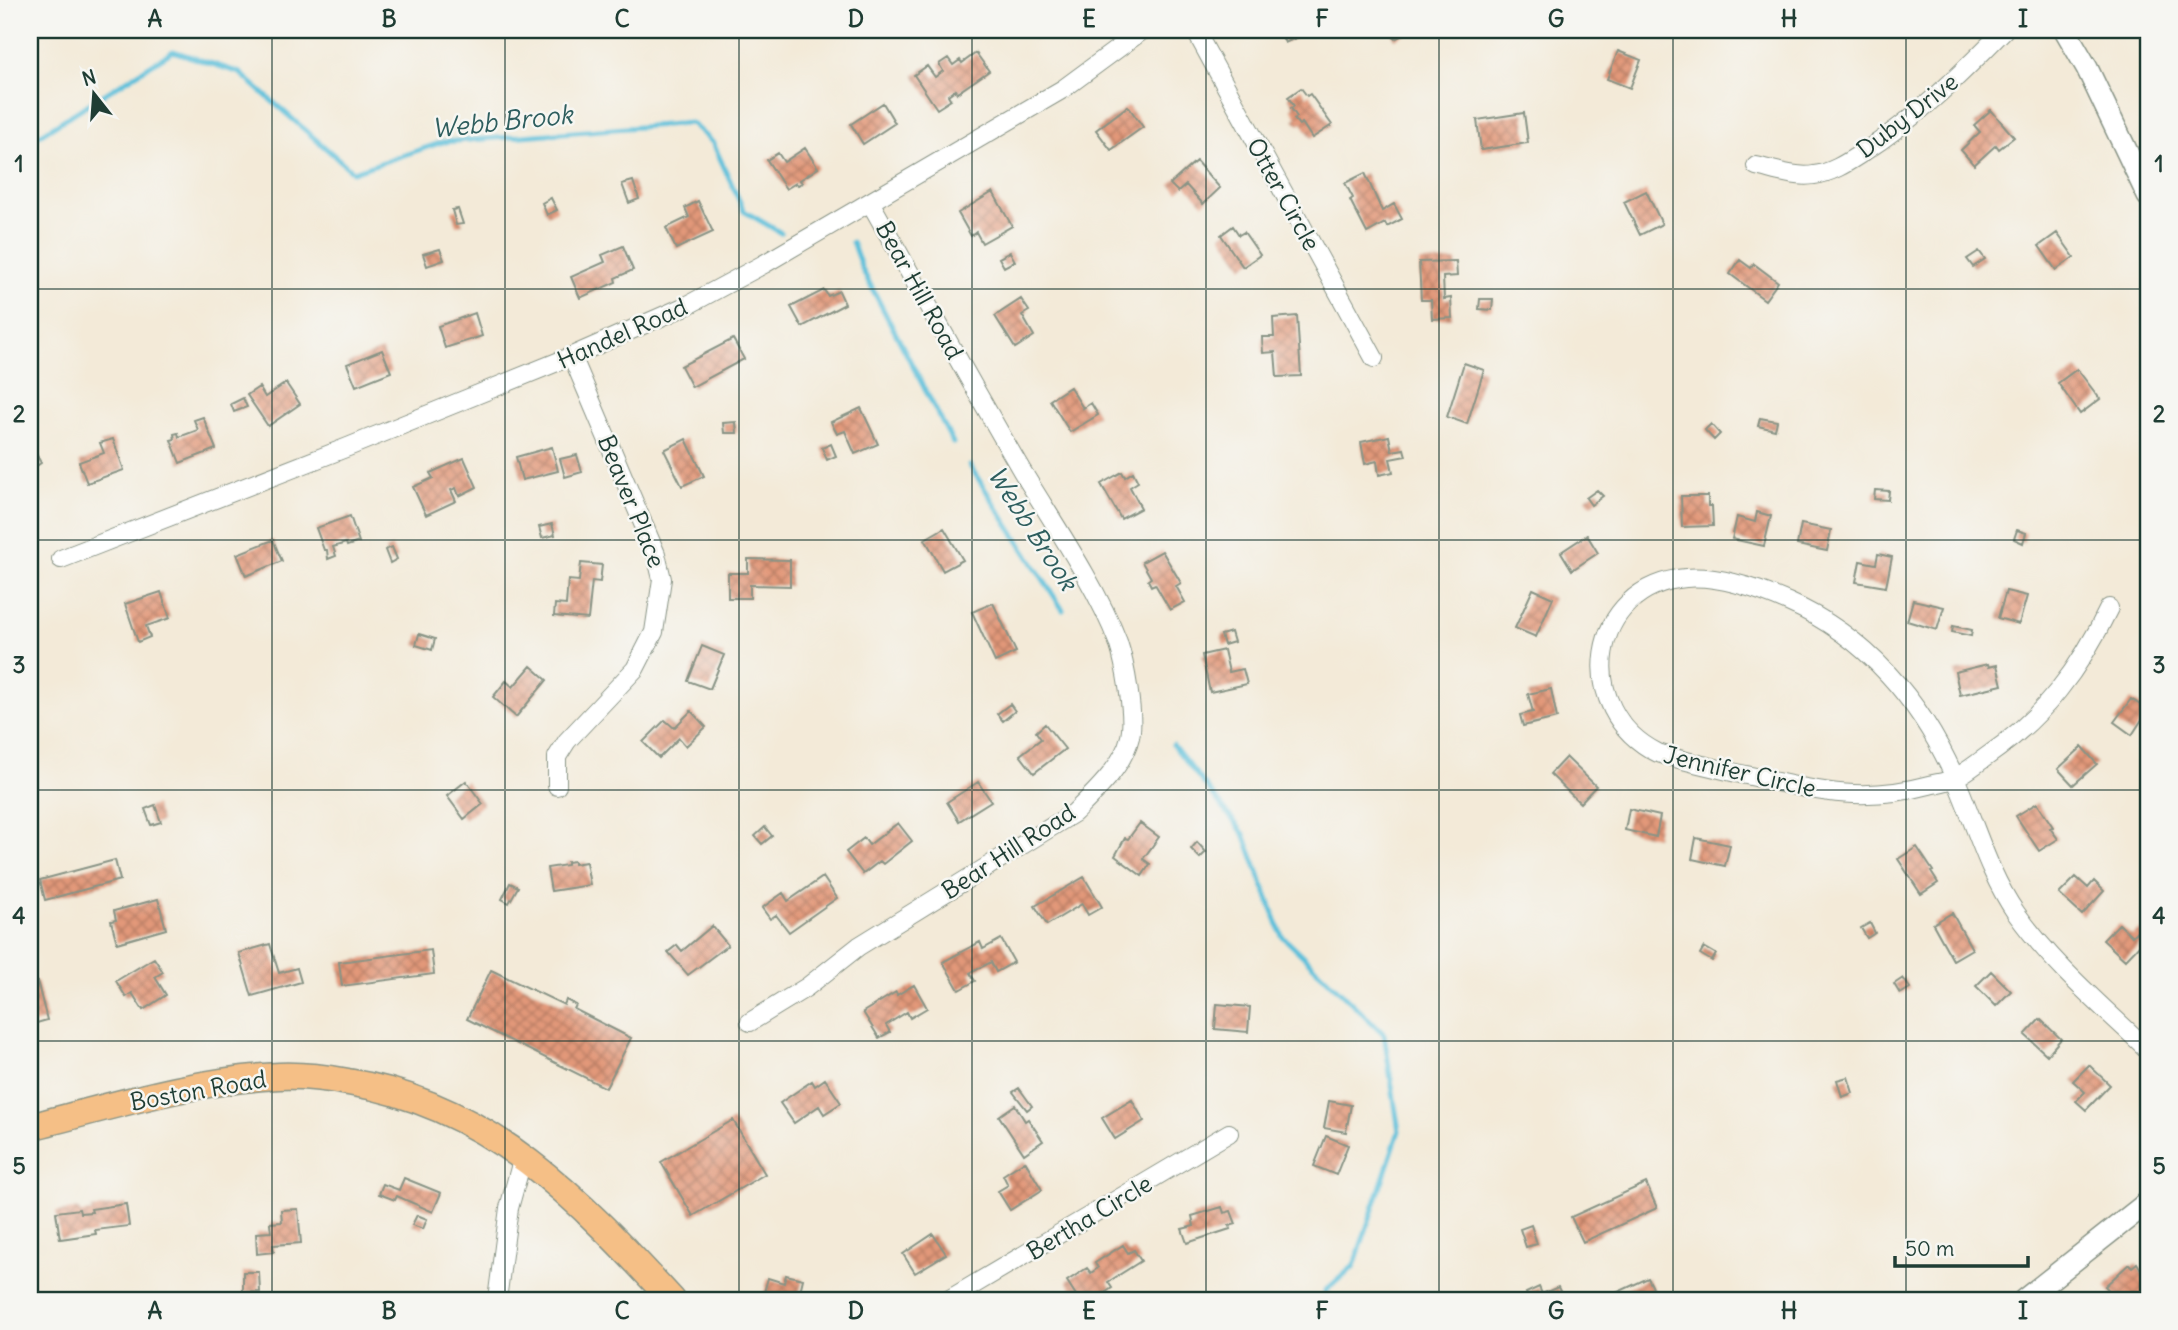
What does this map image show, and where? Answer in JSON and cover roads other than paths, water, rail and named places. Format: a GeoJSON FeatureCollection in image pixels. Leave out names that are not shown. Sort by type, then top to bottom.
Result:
{"type":"FeatureCollection","features":[{"type":"Feature","properties":{"kind":"main road","name":"Boston Road"},"geometry":{"type":"LineString","coordinates":[[30,1127],[173,1090],[234,1080],[282,1076],[381,1087],[455,1114],[523,1157],[596,1219],[672,1300]]}},
{"type":"Feature","properties":{"kind":"street","name":"Handel Road"},"geometry":{"type":"LineString","coordinates":[[61,559],[572,356],[688,305],[1063,89],[1143,30]]}},
{"type":"Feature","properties":{"kind":"street","name":"Otter Circle"},"geometry":{"type":"LineString","coordinates":[[1195,30],[1374,358]]}},
{"type":"Feature","properties":{"kind":"street","name":"Duby Drive"},"geometry":{"type":"LineString","coordinates":[[1756,166],[1813,176],[1847,163],[1922,110],[2004,30]]}},
{"type":"Feature","properties":{"kind":"street"},"geometry":{"type":"LineString","coordinates":[[2067,30],[2148,196]]}},
{"type":"Feature","properties":{"kind":"street","name":"Bear Hill Road"},"geometry":{"type":"LineString","coordinates":[[750,1022],[807,987],[859,946],[1074,813],[1103,784],[1120,759],[1130,736],[1128,680],[1119,644],[1104,610],[870,202]]}},
{"type":"Feature","properties":{"kind":"street","name":"Beaver Place"},"geometry":{"type":"LineString","coordinates":[[557,786],[557,757],[567,741],[635,669],[648,644],[656,623],[662,579],[656,554],[572,356]]}},
{"type":"Feature","properties":{"kind":"street","name":"Jennifer Circle"},"geometry":{"type":"LineString","coordinates":[[1955,778],[1916,789],[1849,796],[1817,791],[1658,753],[1645,747],[1623,728],[1608,703],[1602,668],[1609,634],[1624,609],[1645,591],[1671,580],[1685,578],[1713,580],[1778,598],[1810,612],[1839,630],[1882,667],[1913,702],[1955,778],[1998,884],[2016,912],[2040,943],[2148,1050]]}},
{"type":"Feature","properties":{"kind":"street"},"geometry":{"type":"LineString","coordinates":[[1955,778],[2010,739],[2051,702],[2094,640],[2109,608]]}},
{"type":"Feature","properties":{"kind":"street","name":"Bertha Circle"},"geometry":{"type":"LineString","coordinates":[[948,1300],[1229,1133]]}},
{"type":"Feature","properties":{"kind":"street"},"geometry":{"type":"LineString","coordinates":[[497,1300],[509,1208],[523,1157]]}},
{"type":"Feature","properties":{"kind":"street"},"geometry":{"type":"LineString","coordinates":[[2024,1300],[2148,1202]]}},
{"type":"Feature","properties":{"kind":"waterway","name":"Webb Brook"},"geometry":{"type":"LineString","coordinates":[[30,141],[173,51],[240,73],[353,172],[443,142],[691,123],[713,143],[744,211],[781,233]]}},
{"type":"Feature","properties":{"kind":"waterway","name":"Webb Brook"},"geometry":{"type":"LineString","coordinates":[[852,242],[862,269],[953,443]]}},
{"type":"Feature","properties":{"kind":"waterway","name":"Webb Brook"},"geometry":{"type":"LineString","coordinates":[[970,466],[1063,610]]}},
{"type":"Feature","properties":{"kind":"waterway","name":"Webb Brook"},"geometry":{"type":"LineString","coordinates":[[1173,745],[1244,834],[1282,936],[1384,1034],[1399,1131],[1354,1266],[1325,1291],[1326,1300]]}}]}
